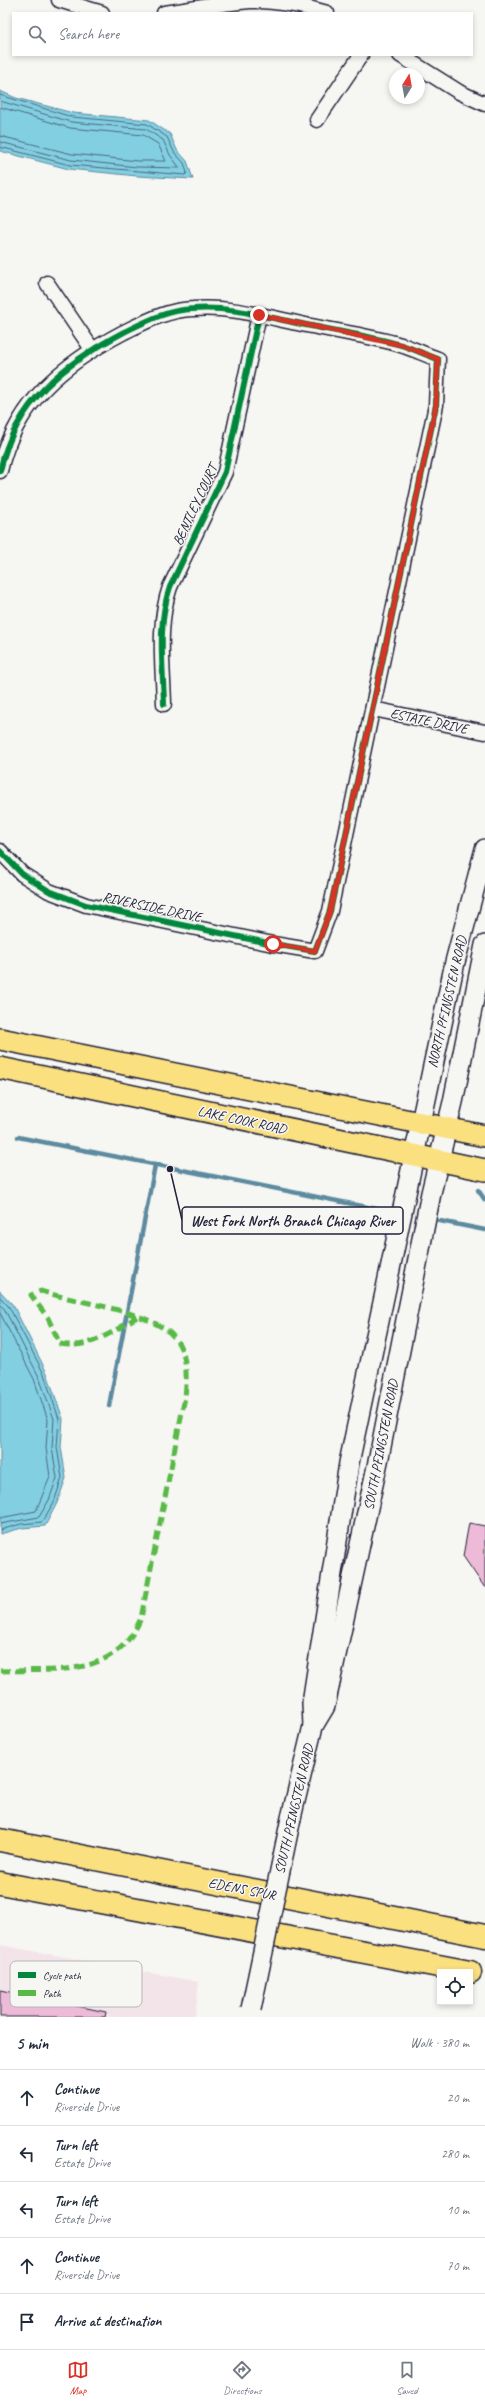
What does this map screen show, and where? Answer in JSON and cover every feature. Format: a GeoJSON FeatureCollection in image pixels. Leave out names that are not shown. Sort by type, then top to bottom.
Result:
{"type":"FeatureCollection","features":[{"type":"Feature","properties":{"kind":"highway","name":"EDENS SPUR"},"geometry":{"type":"LineString","coordinates":[[0,1840],[485,1936]]}},
{"type":"Feature","properties":{"kind":"highway"},"geometry":{"type":"LineString","coordinates":[[0,1883],[454,1969]]}},
{"type":"Feature","properties":{"kind":"highway"},"geometry":{"type":"LineString","coordinates":[[473,1973],[485,1975]]}},
{"type":"Feature","properties":{"kind":"main road","name":"NORTH PFINGSTEN ROAD"},"geometry":{"type":"LineString","coordinates":[[414,1156],[455,962],[485,849]]}},
{"type":"Feature","properties":{"kind":"main road","name":"NORTH PFINGSTEN ROAD"},"geometry":{"type":"LineString","coordinates":[[437,1160],[485,945]]}},
{"type":"Feature","properties":{"kind":"main road"},"geometry":{"type":"LineString","coordinates":[[0,1039],[485,1136]]}},
{"type":"Feature","properties":{"kind":"main road","name":"LAKE COOK ROAD"},"geometry":{"type":"LineString","coordinates":[[0,1068],[485,1170]]}},
{"type":"Feature","properties":{"kind":"main road","name":"SOUTH PFINGSTEN ROAD"},"geometry":{"type":"LineString","coordinates":[[250,2013],[313,1726],[312,1703],[349,1463],[414,1156]]}},
{"type":"Feature","properties":{"kind":"main road","name":"SOUTH PFINGSTEN ROAD"},"geometry":{"type":"LineString","coordinates":[[313,1726],[325,1706],[379,1457],[437,1160]]}},
{"type":"Feature","properties":{"kind":"street"},"geometry":{"type":"LineString","coordinates":[[59,0],[99,12]]}},
{"type":"Feature","properties":{"kind":"street"},"geometry":{"type":"LineString","coordinates":[[171,12],[250,1],[268,1],[308,7],[323,12]]}},
{"type":"Feature","properties":{"kind":"street"},"geometry":{"type":"LineString","coordinates":[[317,120],[360,56]]}},
{"type":"Feature","properties":{"kind":"street"},"geometry":{"type":"LineString","coordinates":[[402,56],[459,92],[485,104]]}},
{"type":"Feature","properties":{"kind":"street"},"geometry":{"type":"LineString","coordinates":[[48,283],[92,349]]}},
{"type":"Feature","properties":{"kind":"street"},"geometry":{"type":"LineString","coordinates":[[0,472],[9,440],[39,392],[69,365],[92,349],[156,316],[171,312],[214,308],[259,315]]}},
{"type":"Feature","properties":{"kind":"street","name":"ESTATE DRIVE"},"geometry":{"type":"LineString","coordinates":[[259,315],[402,345],[438,359],[436,405],[330,911],[315,951]]}},
{"type":"Feature","properties":{"kind":"street","name":"BENTLEY COURT"},"geometry":{"type":"LineString","coordinates":[[164,704],[163,606],[170,587],[225,472],[259,315]]}},
{"type":"Feature","properties":{"kind":"street","name":"ESTATE DRIVE"},"geometry":{"type":"LineString","coordinates":[[372,709],[485,732]]}},
{"type":"Feature","properties":{"kind":"street","name":"RIVERSIDE DRIVE"},"geometry":{"type":"LineString","coordinates":[[0,851],[27,877],[49,891],[86,905],[273,944],[315,951]]}},
{"type":"Feature","properties":{"kind":"shaded area"},"geometry":{"type":"Polygon","coordinates":[[[0,1945],[86,1961],[10,1961],[10,2007],[142,2007],[142,1971],[199,1982],[195,2017],[0,2017],[0,1945]]]}},
{"type":"Feature","properties":{"kind":"water"},"geometry":{"type":"Polygon","coordinates":[[[0,91],[16,98],[73,113],[149,120],[170,134],[177,150],[187,161],[193,179],[137,176],[69,169],[0,151],[0,91]]]}},
{"type":"Feature","properties":{"kind":"water"},"geometry":{"type":"Polygon","coordinates":[[[0,1291],[13,1305],[47,1373],[63,1419],[61,1447],[66,1478],[57,1503],[45,1526],[22,1528],[0,1534],[0,1291]]]}},
{"type":"Feature","properties":{"kind":"building"},"geometry":{"type":"Polygon","coordinates":[[[469,1523],[485,1526],[485,1588],[463,1556],[469,1523]]]}},
{"type":"Feature","properties":{"kind":"building"},"geometry":{"type":"Polygon","coordinates":[[[0,1990],[10,1992],[10,2007],[82,2007],[106,2012],[105,2017],[0,2017],[0,1990]]]}},
{"type":"Feature","properties":{"kind":"waterway"},"geometry":{"type":"LineString","coordinates":[[18,1137],[382,1210]]}},
{"type":"Feature","properties":{"kind":"waterway"},"geometry":{"type":"LineString","coordinates":[[109,1406],[155,1165]]}},
{"type":"Feature","properties":{"kind":"waterway"},"geometry":{"type":"LineString","coordinates":[[478,1190],[485,1200]]}},
{"type":"Feature","properties":{"kind":"waterway"},"geometry":{"type":"LineString","coordinates":[[440,1221],[485,1230]]}},
{"type":"Feature","properties":{"kind":"marked path"},"geometry":{"type":"LineString","coordinates":[[0,1671],[62,1669],[81,1667],[99,1661],[116,1652],[130,1638],[141,1618],[185,1397],[186,1373],[184,1357],[178,1342],[173,1336],[162,1327],[148,1320],[111,1308],[41,1291],[31,1295],[48,1318],[60,1344],[71,1345],[91,1342],[101,1338],[137,1317]]}},
{"type":"Feature","properties":{"kind":"cycle path"},"geometry":{"type":"LineString","coordinates":[[0,471],[7,446],[17,425],[30,405],[63,371],[102,344],[124,332],[174,311],[206,308],[245,312],[388,342],[438,359],[436,405],[330,911],[315,951],[273,944],[86,905],[49,891],[22,874],[0,851]]}},
{"type":"Feature","properties":{"kind":"cycle path"},"geometry":{"type":"LineString","coordinates":[[164,704],[162,630],[166,601],[170,587],[225,472],[259,315]]}},
{"type":"Feature","properties":{"kind":"place","name":"West Fork North Branch Chicago River"},"geometry":{"type":"Point","coordinates":[170,1169]}},
{"type":"Feature","properties":{"kind":"route"},"geometry":{"type":"LineString","coordinates":[[259,315],[402,345],[438,359],[436,405],[330,911],[315,951],[273,944]]}}]}
